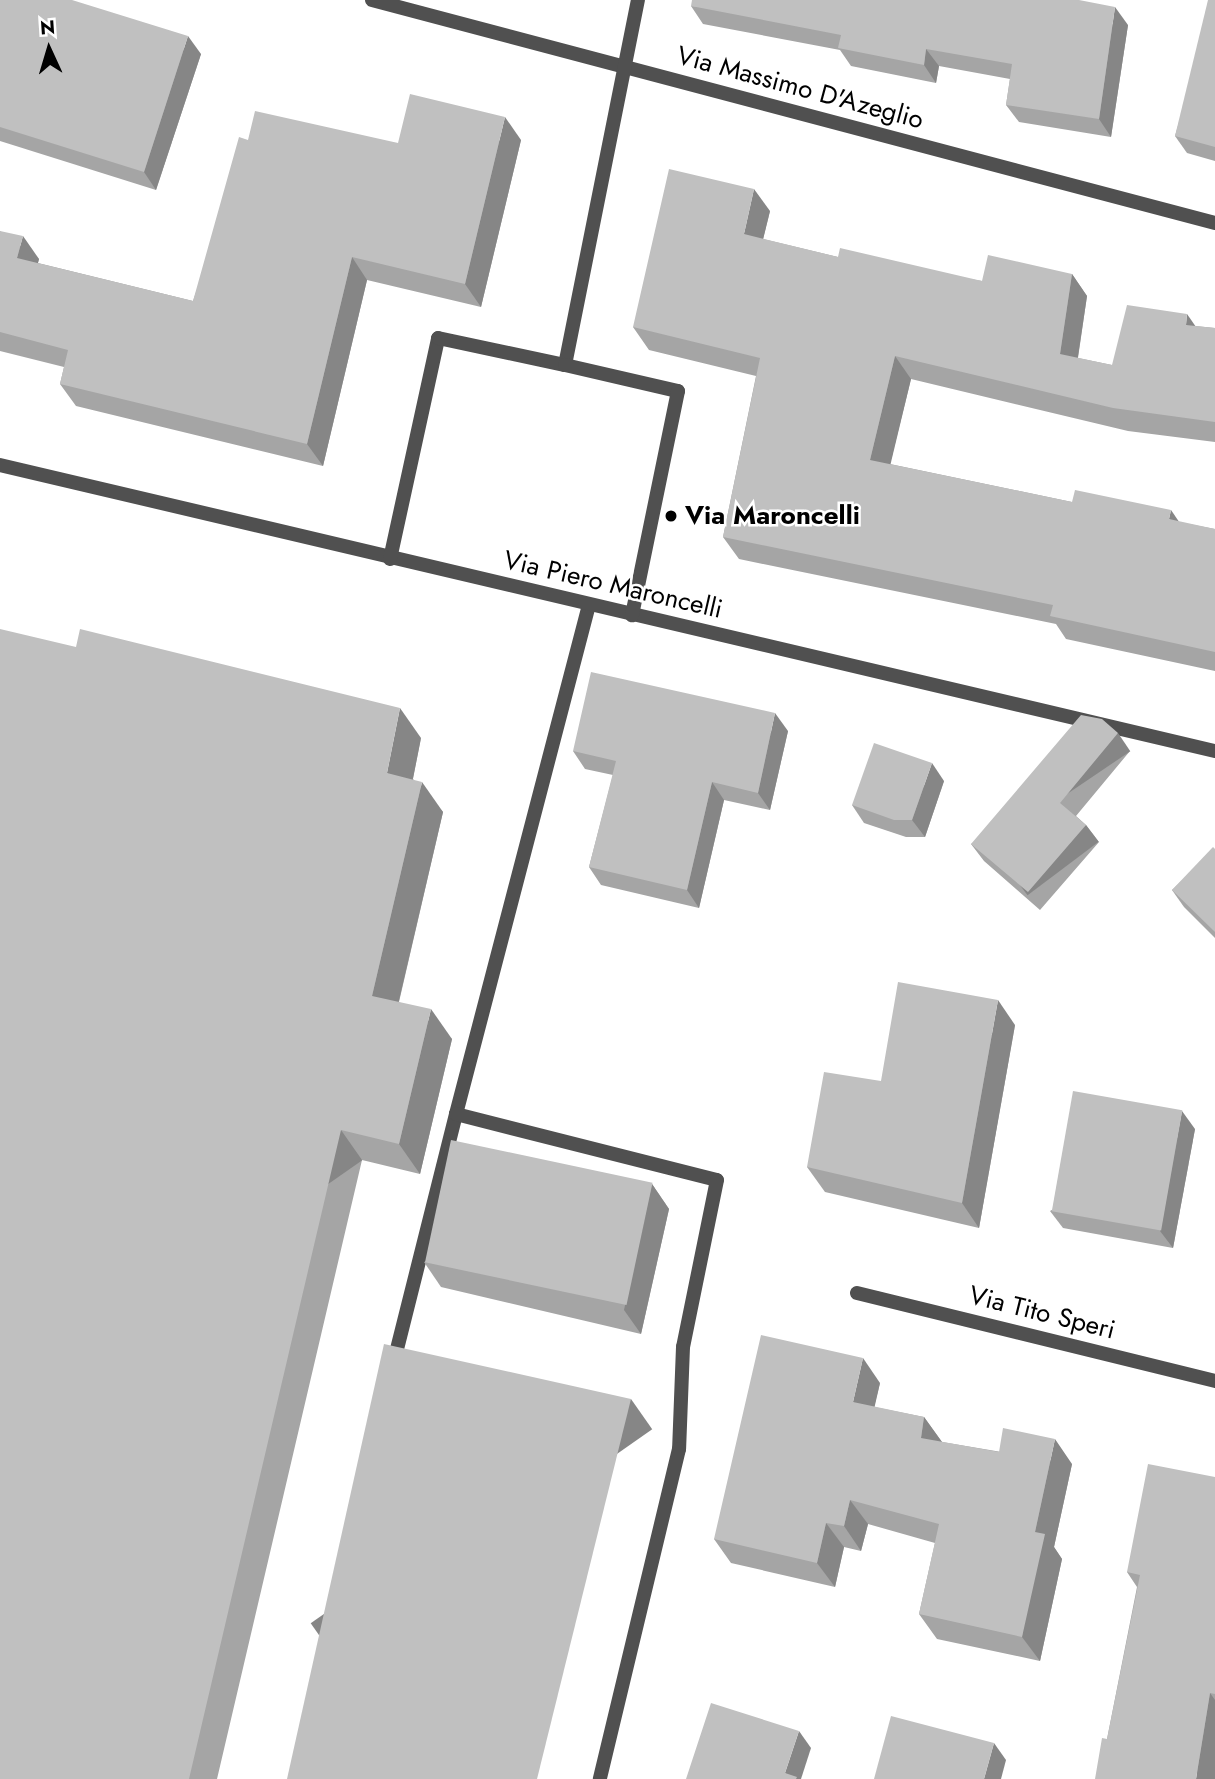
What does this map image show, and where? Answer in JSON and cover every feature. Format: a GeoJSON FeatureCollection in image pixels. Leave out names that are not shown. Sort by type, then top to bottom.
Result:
{"type":"FeatureCollection","features":[{"type":"Feature","properties":{"kind":"street","name":"Via Massimo D'Azeglio"},"geometry":{"type":"LineString","coordinates":[[372,0],[1215,223]]}},
{"type":"Feature","properties":{"kind":"street"},"geometry":{"type":"LineString","coordinates":[[565,365],[638,0]]}},
{"type":"Feature","properties":{"kind":"street"},"geometry":{"type":"LineString","coordinates":[[390,559],[438,338],[678,391],[632,615]]}},
{"type":"Feature","properties":{"kind":"street","name":"Via Piero Maroncelli"},"geometry":{"type":"LineString","coordinates":[[0,465],[390,559],[1215,751]]}},
{"type":"Feature","properties":{"kind":"street"},"geometry":{"type":"LineString","coordinates":[[390,1379],[589,605]]}},
{"type":"Feature","properties":{"kind":"street"},"geometry":{"type":"LineString","coordinates":[[456,1114],[718,1180],[683,1347],[679,1449],[600,1779]]}},
{"type":"Feature","properties":{"kind":"street","name":"Via Tito Speri"},"geometry":{"type":"LineString","coordinates":[[857,1293],[1215,1381]]}},
{"type":"Feature","properties":{"kind":"building"},"geometry":{"type":"Polygon","coordinates":[[[0,0],[72,0],[188,36],[144,172],[0,127],[0,0]]]}},
{"type":"Feature","properties":{"kind":"building"},"geometry":{"type":"Polygon","coordinates":[[[692,0],[1079,0],[1115,7],[1099,119],[1006,105],[1012,64],[926,49],[924,65],[838,48],[841,35],[691,6],[692,0]]]}},
{"type":"Feature","properties":{"kind":"building"},"geometry":{"type":"Polygon","coordinates":[[[1208,0],[1215,0],[1215,147],[1175,136],[1208,0]]]}},
{"type":"Feature","properties":{"kind":"building"},"geometry":{"type":"Polygon","coordinates":[[[410,94],[505,117],[465,284],[352,257],[307,444],[60,384],[68,350],[0,332],[0,231],[23,236],[17,258],[193,301],[239,137],[248,140],[255,111],[398,143],[410,94]]]}},
{"type":"Feature","properties":{"kind":"building"},"geometry":{"type":"Polygon","coordinates":[[[669,169],[754,189],[744,234],[838,257],[840,248],[982,281],[988,255],[1072,274],[1060,354],[1112,365],[1127,305],[1187,314],[1186,325],[1215,328],[1215,422],[1113,408],[895,356],[870,460],[1072,502],[1075,490],[1171,510],[1169,519],[1215,529],[1215,652],[1050,616],[1053,605],[723,537],[760,358],[633,327],[669,169]]]}},
{"type":"Feature","properties":{"kind":"building"},"geometry":{"type":"Polygon","coordinates":[[[0,629],[76,647],[80,629],[400,708],[387,773],[422,782],[372,996],[431,1009],[399,1144],[341,1130],[189,1779],[0,1779],[0,629]]]}},
{"type":"Feature","properties":{"kind":"building"},"geometry":{"type":"Polygon","coordinates":[[[591,672],[775,713],[758,793],[712,782],[687,890],[589,867],[616,761],[573,751],[591,672]]]}},
{"type":"Feature","properties":{"kind":"building"},"geometry":{"type":"Polygon","coordinates":[[[1081,715],[1102,719],[1118,733],[1060,803],[1086,825],[1028,892],[971,844],[1081,715]]]}},
{"type":"Feature","properties":{"kind":"building"},"geometry":{"type":"Polygon","coordinates":[[[874,743],[932,763],[912,820],[894,820],[852,805],[874,743]]]}},
{"type":"Feature","properties":{"kind":"building"},"geometry":{"type":"Polygon","coordinates":[[[1213,847],[1215,849],[1215,932],[1172,890],[1213,847]]]}},
{"type":"Feature","properties":{"kind":"building"},"geometry":{"type":"Polygon","coordinates":[[[898,982],[998,1000],[962,1203],[807,1167],[824,1072],[881,1081],[898,982]]]}},
{"type":"Feature","properties":{"kind":"building"},"geometry":{"type":"Polygon","coordinates":[[[1073,1091],[1182,1110],[1161,1230],[1052,1211],[1073,1091]]]}},
{"type":"Feature","properties":{"kind":"building"},"geometry":{"type":"Polygon","coordinates":[[[451,1140],[652,1183],[627,1305],[425,1262],[451,1140]]]}},
{"type":"Feature","properties":{"kind":"building"},"geometry":{"type":"Polygon","coordinates":[[[761,1335],[863,1358],[853,1402],[924,1417],[921,1438],[999,1452],[1003,1428],[1055,1439],[1035,1532],[1045,1534],[1022,1637],[919,1614],[939,1524],[850,1500],[844,1526],[826,1523],[817,1563],[714,1539],[761,1335]]]}},
{"type":"Feature","properties":{"kind":"building"},"geometry":{"type":"Polygon","coordinates":[[[384,1344],[631,1399],[537,1779],[287,1779],[384,1344]]]}},
{"type":"Feature","properties":{"kind":"building"},"geometry":{"type":"Polygon","coordinates":[[[1148,1464],[1215,1477],[1215,1694],[1210,1693],[1196,1779],[1095,1779],[1102,1738],[1107,1739],[1140,1575],[1127,1572],[1148,1464]]]}},
{"type":"Feature","properties":{"kind":"building"},"geometry":{"type":"Polygon","coordinates":[[[711,1703],[799,1731],[785,1773],[797,1777],[796,1779],[686,1779],[711,1703]]]}},
{"type":"Feature","properties":{"kind":"building"},"geometry":{"type":"Polygon","coordinates":[[[891,1716],[994,1743],[984,1779],[874,1779],[891,1716]]]}},
{"type":"Feature","properties":{"kind":"place","name":"Via Maroncelli"},"geometry":{"type":"Point","coordinates":[671,516]}}]}
